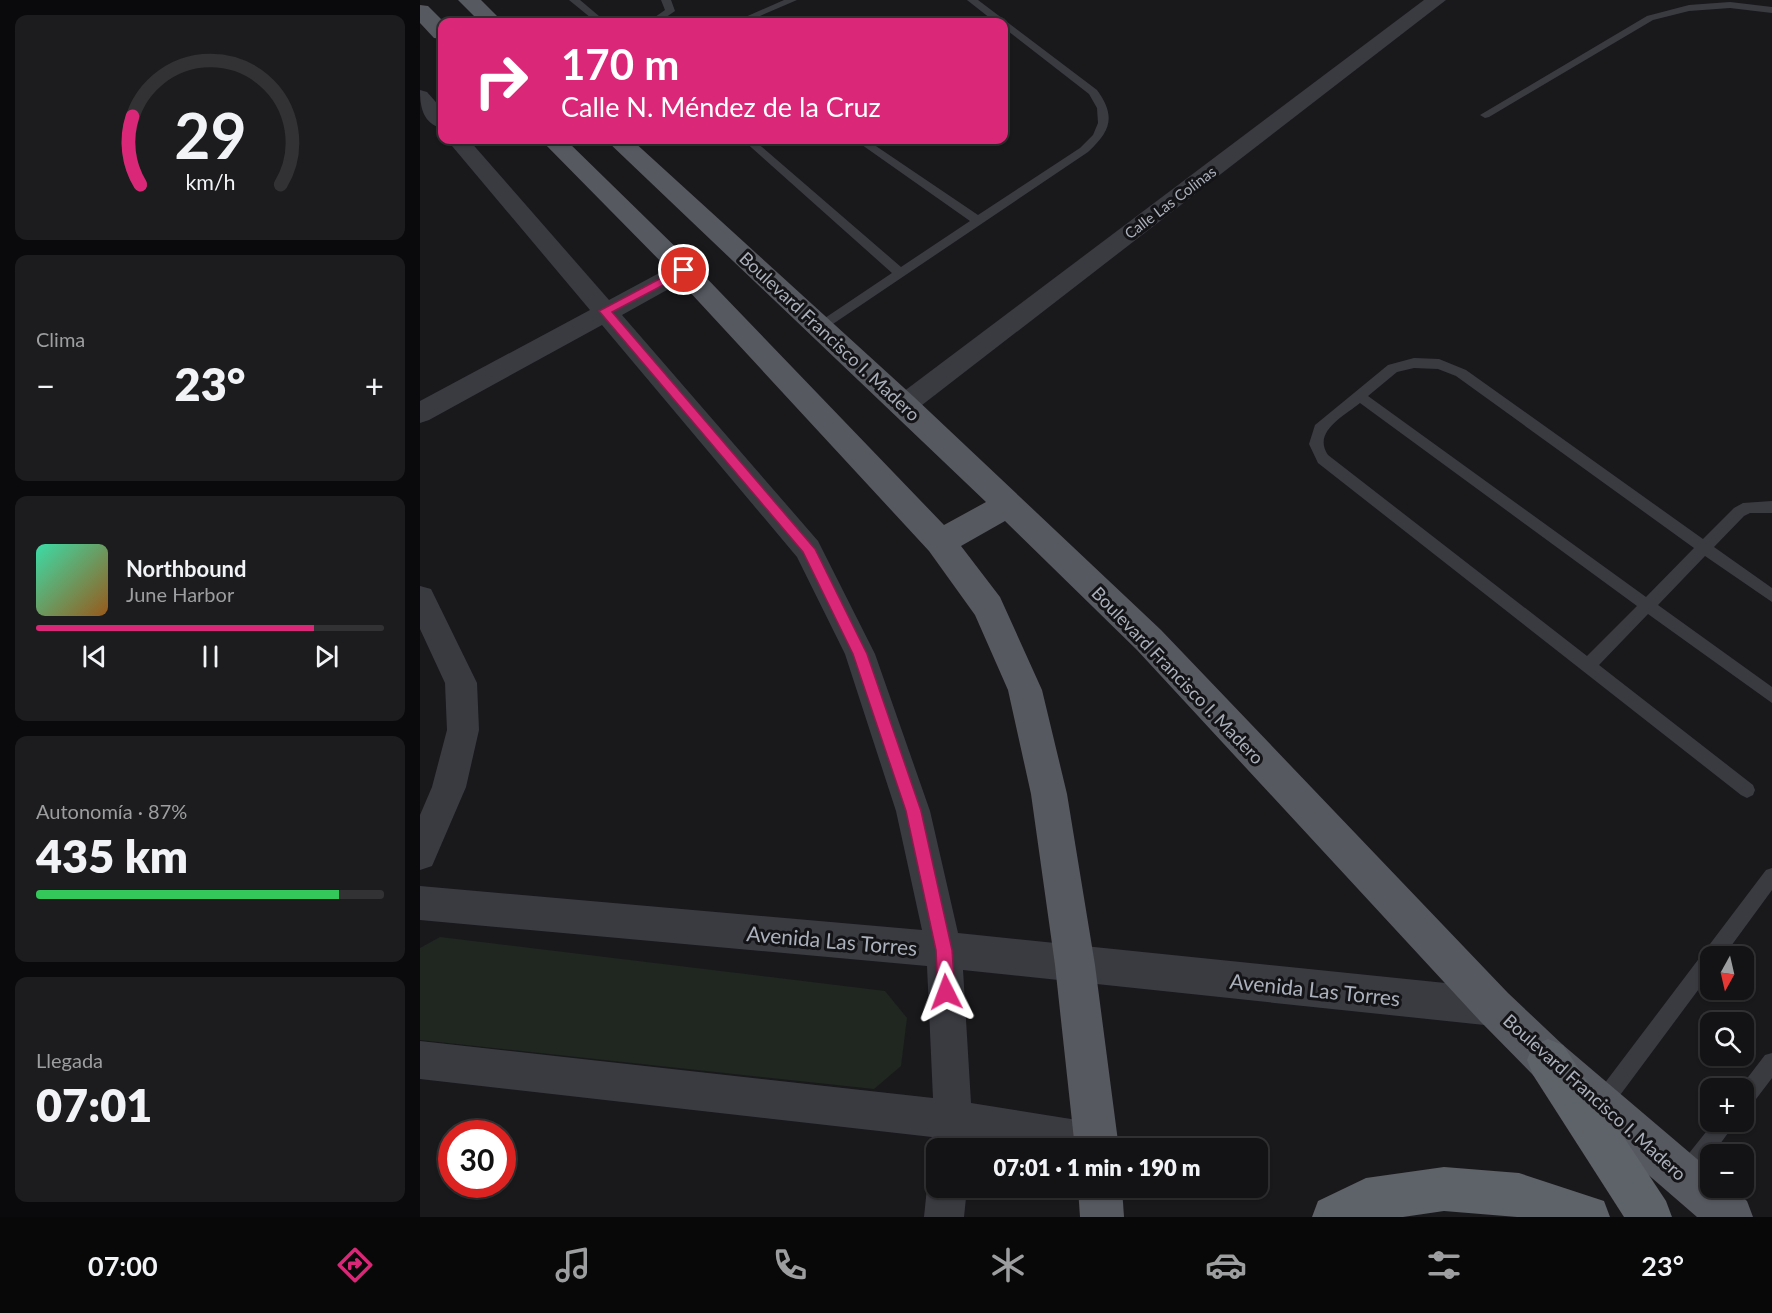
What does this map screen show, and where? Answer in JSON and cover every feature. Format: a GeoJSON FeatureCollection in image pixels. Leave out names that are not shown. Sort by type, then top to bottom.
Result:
{"type":"FeatureCollection","features":[{"type":"Feature","properties":{"kind":"highway"},"geometry":{"type":"LineString","coordinates":[[1548,1060],[1650,1217]]}},
{"type":"Feature","properties":{"kind":"highway"},"geometry":{"type":"LineString","coordinates":[[1334,1217],[1366,1200],[1444,1189],[1519,1195],[1588,1217]]}},
{"type":"Feature","properties":{"kind":"main road"},"geometry":{"type":"LineString","coordinates":[[469,0],[488,18]]}},
{"type":"Feature","properties":{"kind":"main road"},"geometry":{"type":"LineString","coordinates":[[420,11],[438,29]]}},
{"type":"Feature","properties":{"kind":"main road"},"geometry":{"type":"LineString","coordinates":[[557,144],[684,270],[940,542],[988,607],[1025,690],[1049,794],[1075,965],[1096,1138]]}},
{"type":"Feature","properties":{"kind":"main road","name":"Boulevard Francisco I. Madero"},"geometry":{"type":"LineString","coordinates":[[622,144],[904,405],[1149,640],[1494,1007],[1548,1060],[1731,1217]]}},
{"type":"Feature","properties":{"kind":"main road"},"geometry":{"type":"LineString","coordinates":[[940,542],[1008,505]]}},
{"type":"Feature","properties":{"kind":"main road"},"geometry":{"type":"LineString","coordinates":[[1101,1198],[1102,1217]]}},
{"type":"Feature","properties":{"kind":"street","name":"Calle Las Colinas"},"geometry":{"type":"LineString","coordinates":[[904,405],[1436,0]]}},
{"type":"Feature","properties":{"kind":"street"},"geometry":{"type":"LineString","coordinates":[[420,96],[438,117]]}},
{"type":"Feature","properties":{"kind":"street"},"geometry":{"type":"LineString","coordinates":[[461,144],[808,549],[860,654],[910,800],[944,950],[952,1134]]}},
{"type":"Feature","properties":{"kind":"street"},"geometry":{"type":"LineString","coordinates":[[420,413],[684,270]]}},
{"type":"Feature","properties":{"kind":"street"},"geometry":{"type":"LineString","coordinates":[[420,598],[461,683],[463,730],[449,787],[420,854]]}},
{"type":"Feature","properties":{"kind":"street","name":"Avenida Las Torres"},"geometry":{"type":"LineString","coordinates":[[420,903],[944,950],[1494,1007]]}},
{"type":"Feature","properties":{"kind":"street"},"geometry":{"type":"LineString","coordinates":[[420,1060],[952,1134],[1000,1138]]}},
{"type":"Feature","properties":{"kind":"street"},"geometry":{"type":"LineString","coordinates":[[944,1217],[946,1198]]}},
{"type":"Feature","properties":{"kind":"lane"},"geometry":{"type":"LineString","coordinates":[[574,0],[596,18]]}},
{"type":"Feature","properties":{"kind":"lane"},"geometry":{"type":"LineString","coordinates":[[659,18],[670,11],[666,0]]}},
{"type":"Feature","properties":{"kind":"lane"},"geometry":{"type":"LineString","coordinates":[[749,18],[792,0]]}},
{"type":"Feature","properties":{"kind":"lane"},"geometry":{"type":"LineString","coordinates":[[972,0],[995,18]]}},
{"type":"Feature","properties":{"kind":"lane"},"geometry":{"type":"LineString","coordinates":[[1485,115],[1650,18],[1689,8],[1730,5],[1772,10]]}},
{"type":"Feature","properties":{"kind":"lane"},"geometry":{"type":"LineString","coordinates":[[820,327],[1094,142],[1102,129],[1106,114],[1102,103],[1093,92],[1008,28]]}},
{"type":"Feature","properties":{"kind":"lane"},"geometry":{"type":"LineString","coordinates":[[753,144],[900,273]]}},
{"type":"Feature","properties":{"kind":"lane"},"geometry":{"type":"LineString","coordinates":[[866,144],[977,220]]}},
{"type":"Feature","properties":{"kind":"lane"},"geometry":{"type":"LineString","coordinates":[[1747,790],[1323,459],[1316,449],[1315,438],[1320,429],[1393,368],[1414,363],[1439,364],[1461,373],[1772,596]]}},
{"type":"Feature","properties":{"kind":"lane"},"geometry":{"type":"LineString","coordinates":[[1359,396],[1772,696]]}},
{"type":"Feature","properties":{"kind":"lane"},"geometry":{"type":"LineString","coordinates":[[1587,667],[1739,512],[1748,507],[1772,507]]}},
{"type":"Feature","properties":{"kind":"lane"},"geometry":{"type":"LineString","coordinates":[[1720,946],[1772,876]]}},
{"type":"Feature","properties":{"kind":"lane"},"geometry":{"type":"LineString","coordinates":[[1601,1105],[1700,973]]}},
{"type":"Feature","properties":{"kind":"lane"},"geometry":{"type":"LineString","coordinates":[[1754,1086],[1772,1062]]}},
{"type":"Feature","properties":{"kind":"lane"},"geometry":{"type":"LineString","coordinates":[[1683,1176],[1717,1132]]}},
{"type":"Feature","properties":{"kind":"shaded area"},"geometry":{"type":"Polygon","coordinates":[[[440,937],[885,991],[907,1018],[901,1066],[874,1089],[420,1040],[420,948],[440,937]]]}},
{"type":"Feature","properties":{"kind":"route"},"geometry":{"type":"LineString","coordinates":[[684,270],[605,311],[808,549],[860,654],[913,811],[944,950],[946,992]]}}]}
